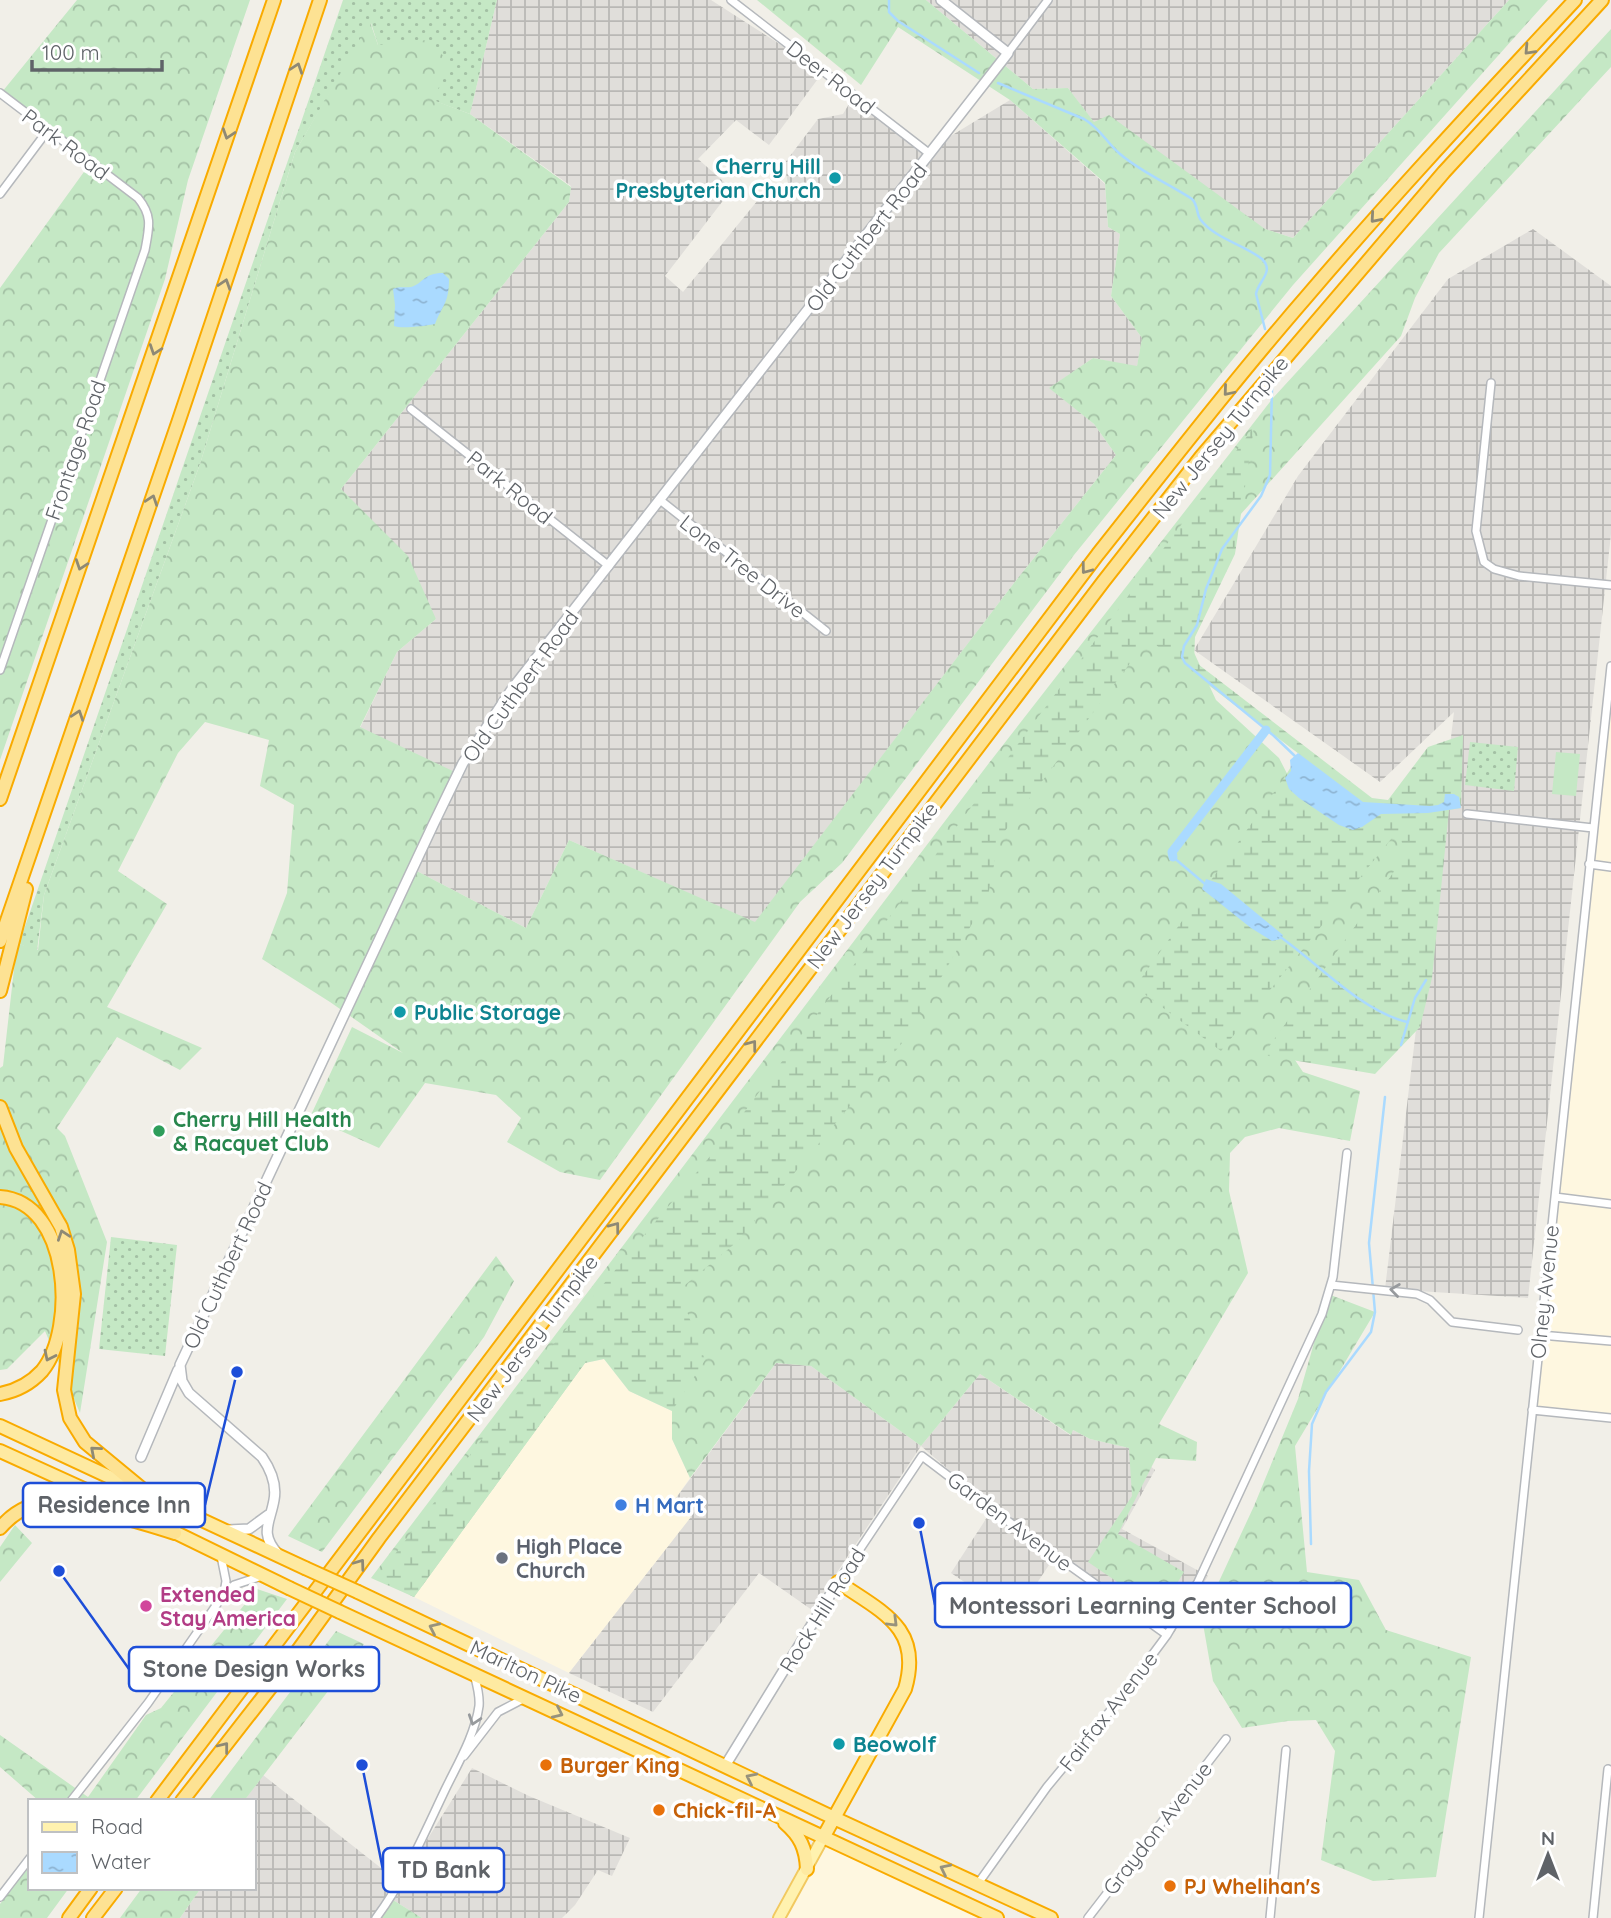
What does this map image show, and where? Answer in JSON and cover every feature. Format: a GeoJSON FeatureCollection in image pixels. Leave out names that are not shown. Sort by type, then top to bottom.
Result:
{"type":"FeatureCollection","features":[{"type":"Feature","properties":{"kind":"highway"},"geometry":{"type":"LineString","coordinates":[[0,798],[274,0]]}},
{"type":"Feature","properties":{"kind":"highway"},"geometry":{"type":"LineString","coordinates":[[0,942],[320,0]]}},
{"type":"Feature","properties":{"kind":"highway","name":"New Jersey Turnpike"},"geometry":{"type":"LineString","coordinates":[[159,1799],[1122,523],[1204,419],[1308,295],[1434,152],[1575,0]]}},
{"type":"Feature","properties":{"kind":"highway","name":"New Jersey Turnpike"},"geometry":{"type":"LineString","coordinates":[[184,1799],[281,1674],[379,1538],[1103,582],[1274,369],[1444,172],[1602,0]]}},
{"type":"Feature","properties":{"kind":"highway"},"geometry":{"type":"LineString","coordinates":[[0,991],[62,760]]}},
{"type":"Feature","properties":{"kind":"highway"},"geometry":{"type":"LineString","coordinates":[[0,1107],[16,1148],[61,1227],[68,1250],[73,1306],[64,1390],[70,1418],[85,1443],[148,1494]]}},
{"type":"Feature","properties":{"kind":"highway"},"geometry":{"type":"LineString","coordinates":[[0,1197],[18,1202],[44,1226],[52,1239],[58,1258],[62,1284],[57,1341],[42,1371],[27,1384],[0,1394]]}},
{"type":"Feature","properties":{"kind":"highway","name":"Marlton Pike"},"geometry":{"type":"LineString","coordinates":[[0,1426],[1051,1918]]}},
{"type":"Feature","properties":{"kind":"highway","name":"Marlton Pike"},"geometry":{"type":"LineString","coordinates":[[0,1451],[997,1918]]}},
{"type":"Feature","properties":{"kind":"highway"},"geometry":{"type":"LineString","coordinates":[[0,1528],[23,1508],[33,1504],[57,1502],[88,1507],[175,1534]]}},
{"type":"Feature","properties":{"kind":"highway"},"geometry":{"type":"LineString","coordinates":[[824,1836],[905,1689],[910,1673],[907,1642],[901,1630],[891,1618],[838,1582]]}},
{"type":"Feature","properties":{"kind":"highway"},"geometry":{"type":"LineString","coordinates":[[774,1813],[802,1841],[807,1869]]}},
{"type":"Feature","properties":{"kind":"highway"},"geometry":{"type":"LineString","coordinates":[[69,1918],[90,1890]]}},
{"type":"Feature","properties":{"kind":"highway"},"geometry":{"type":"LineString","coordinates":[[93,1918],[114,1890]]}},
{"type":"Feature","properties":{"kind":"main road"},"geometry":{"type":"LineString","coordinates":[[779,1918],[824,1836]]}},
{"type":"Feature","properties":{"kind":"street","name":"Deer Road"},"geometry":{"type":"LineString","coordinates":[[732,0],[930,154]]}},
{"type":"Feature","properties":{"kind":"street"},"geometry":{"type":"LineString","coordinates":[[941,0],[1008,53]]}},
{"type":"Feature","properties":{"kind":"street","name":"Old Cuthbert Road"},"geometry":{"type":"LineString","coordinates":[[282,1558],[273,1549],[268,1538],[267,1526],[275,1488],[270,1468],[262,1457],[189,1393],[181,1381],[180,1365],[463,763],[512,689],[1048,0]]}},
{"type":"Feature","properties":{"kind":"street","name":"Park Road"},"geometry":{"type":"LineString","coordinates":[[0,93],[138,198],[146,208],[148,230]]}},
{"type":"Feature","properties":{"kind":"street"},"geometry":{"type":"LineString","coordinates":[[0,194],[48,130]]}},
{"type":"Feature","properties":{"kind":"street","name":"Frontage Road"},"geometry":{"type":"LineString","coordinates":[[0,670],[145,250],[148,230]]}},
{"type":"Feature","properties":{"kind":"street"},"geometry":{"type":"LineString","coordinates":[[1491,383],[1476,531],[1480,549],[1488,564],[1494,569],[1519,576],[1611,585]]}},
{"type":"Feature","properties":{"kind":"street","name":"Park Road"},"geometry":{"type":"LineString","coordinates":[[411,409],[609,566]]}},
{"type":"Feature","properties":{"kind":"street","name":"Lone Tree Drive"},"geometry":{"type":"LineString","coordinates":[[660,500],[826,631]]}},
{"type":"Feature","properties":{"kind":"street","name":"Olney Avenue"},"geometry":{"type":"LineString","coordinates":[[1479,1918],[1589,864],[1607,735],[1611,666]]}},
{"type":"Feature","properties":{"kind":"street"},"geometry":{"type":"LineString","coordinates":[[1467,814],[1593,828]]}},
{"type":"Feature","properties":{"kind":"street"},"geometry":{"type":"LineString","coordinates":[[1589,864],[1611,867]]}},
{"type":"Feature","properties":{"kind":"street","name":"Fairfax Avenue"},"geometry":{"type":"LineString","coordinates":[[977,1885],[1047,1787],[1115,1705],[1167,1635],[1198,1582],[1322,1314],[1331,1285],[1348,1153]]}},
{"type":"Feature","properties":{"kind":"street"},"geometry":{"type":"LineString","coordinates":[[1555,1197],[1611,1204]]}},
{"type":"Feature","properties":{"kind":"street"},"geometry":{"type":"LineString","coordinates":[[1331,1285],[1417,1294],[1430,1300],[1448,1320],[1461,1324],[1518,1330]]}},
{"type":"Feature","properties":{"kind":"street"},"geometry":{"type":"LineString","coordinates":[[1540,1335],[1611,1341]]}},
{"type":"Feature","properties":{"kind":"street"},"geometry":{"type":"LineString","coordinates":[[141,1457],[180,1365]]}},
{"type":"Feature","properties":{"kind":"street"},"geometry":{"type":"LineString","coordinates":[[1532,1410],[1611,1418]]}},
{"type":"Feature","properties":{"kind":"street","name":"Garden Avenue"},"geometry":{"type":"LineString","coordinates":[[922,1456],[1021,1531],[1167,1635]]}},
{"type":"Feature","properties":{"kind":"street","name":"Rock Hill Road"},"geometry":{"type":"LineString","coordinates":[[725,1766],[838,1582],[922,1456]]}},
{"type":"Feature","properties":{"kind":"street"},"geometry":{"type":"LineString","coordinates":[[220,1528],[234,1531],[249,1529],[270,1514]]}},
{"type":"Feature","properties":{"kind":"street"},"geometry":{"type":"LineString","coordinates":[[221,1556],[226,1581],[224,1594]]}},
{"type":"Feature","properties":{"kind":"street"},"geometry":{"type":"LineString","coordinates":[[73,1799],[148,1703],[224,1594],[234,1585],[263,1576]]}},
{"type":"Feature","properties":{"kind":"street"},"geometry":{"type":"LineString","coordinates":[[376,1918],[402,1879],[457,1764],[479,1704],[474,1674]]}},
{"type":"Feature","properties":{"kind":"street"},"geometry":{"type":"LineString","coordinates":[[457,1764],[498,1712],[525,1698]]}},
{"type":"Feature","properties":{"kind":"street","name":"Graydon Avenue"},"geometry":{"type":"LineString","coordinates":[[1088,1918],[1226,1739]]}},
{"type":"Feature","properties":{"kind":"street"},"geometry":{"type":"LineString","coordinates":[[1270,1918],[1286,1750]]}},
{"type":"Feature","properties":{"kind":"street"},"geometry":{"type":"LineString","coordinates":[[1593,1918],[1608,1769]]}},
{"type":"Feature","properties":{"kind":"street"},"geometry":{"type":"LineString","coordinates":[[0,1897],[28,1861]]}},
{"type":"Feature","properties":{"kind":"shaded area"},"geometry":{"type":"Polygon","coordinates":[[[497,0],[711,0],[823,72],[769,145],[736,120],[698,159],[732,189],[665,276],[683,292],[762,195],[789,188],[784,164],[818,119],[843,114],[855,94],[926,151],[1010,100],[1105,184],[1108,227],[1120,234],[1111,296],[1142,338],[1137,367],[1093,358],[1050,388],[1094,424],[1116,455],[1014,583],[755,923],[569,840],[526,928],[413,869],[360,728],[397,652],[436,619],[341,489],[569,202],[571,186],[470,114],[497,0]]]}},
{"type":"Feature","properties":{"kind":"shaded area"},"geometry":{"type":"Polygon","coordinates":[[[926,0],[1509,0],[1293,238],[1265,229],[1094,123],[1068,88],[1033,89],[926,0]]]}},
{"type":"Feature","properties":{"kind":"shaded area"},"geometry":{"type":"Polygon","coordinates":[[[1533,229],[1611,286],[1611,534],[1528,1298],[1385,1289],[1454,712],[1380,782],[1194,650],[1298,476],[1448,279],[1533,229]]]}},
{"type":"Feature","properties":{"kind":"shaded area"},"geometry":{"type":"Polygon","coordinates":[[[1611,678],[1611,1418],[1532,1410],[1611,678]]]}},
{"type":"Feature","properties":{"kind":"shaded area"},"geometry":{"type":"Polygon","coordinates":[[[604,1359],[629,1391],[672,1411],[672,1439],[690,1478],[673,1502],[692,1516],[569,1673],[414,1597],[585,1363],[604,1359]]]}},
{"type":"Feature","properties":{"kind":"shaded area"},"geometry":{"type":"Polygon","coordinates":[[[776,1363],[811,1366],[921,1446],[812,1610],[759,1573],[653,1712],[569,1673],[691,1517],[673,1502],[776,1363]]]}},
{"type":"Feature","properties":{"kind":"shaded area"},"geometry":{"type":"Polygon","coordinates":[[[980,1374],[1070,1435],[1073,1430],[1090,1439],[1129,1448],[1155,1470],[1122,1529],[1208,1576],[1174,1633],[1055,1556],[1015,1616],[951,1573],[993,1508],[921,1446],[980,1374]]]}},
{"type":"Feature","properties":{"kind":"shaded area"},"geometry":{"type":"Polygon","coordinates":[[[472,1768],[529,1796],[630,1838],[612,1876],[598,1870],[575,1905],[562,1918],[422,1918],[393,1900],[380,1918],[180,1918],[200,1890],[256,1890],[256,1799],[245,1799],[263,1775],[400,1883],[472,1768]]]}},
{"type":"Feature","properties":{"kind":"shaded area"},"geometry":{"type":"Polygon","coordinates":[[[824,1836],[997,1918],[779,1918],[824,1836]]]}},
{"type":"Feature","properties":{"kind":"green space"},"geometry":{"type":"Polygon","coordinates":[[[77,0],[250,0],[188,180],[165,279],[0,760],[0,288],[94,158],[2,92],[77,0]]]}},
{"type":"Feature","properties":{"kind":"green space"},"geometry":{"type":"Polygon","coordinates":[[[343,0],[497,0],[470,114],[432,100],[378,45],[371,23],[295,152],[200,464],[44,895],[37,951],[19,944],[343,0]]]}},
{"type":"Feature","properties":{"kind":"green space"},"geometry":{"type":"Polygon","coordinates":[[[757,0],[926,0],[1033,89],[1068,88],[1094,122],[1109,115],[1265,229],[1293,238],[1509,0],[1548,0],[1293,285],[1074,555],[842,863],[800,902],[600,1180],[560,1172],[507,1142],[521,1118],[496,1095],[425,1083],[379,1148],[310,1117],[352,1027],[403,1053],[262,959],[287,893],[294,805],[260,786],[269,740],[205,722],[178,753],[118,871],[167,904],[107,1007],[202,1048],[180,1070],[117,1037],[57,1128],[65,1136],[107,1242],[80,1413],[45,1331],[7,1369],[0,1370],[0,1068],[3,1066],[16,952],[19,944],[38,950],[44,895],[200,464],[295,152],[370,22],[378,45],[428,40],[450,63],[433,100],[470,114],[571,187],[569,202],[341,489],[408,556],[436,619],[397,652],[360,727],[457,773],[413,869],[526,928],[569,840],[755,922],[1014,583],[1116,455],[1094,424],[1049,388],[1093,358],[1137,366],[1142,338],[1111,296],[1120,234],[1108,227],[1105,183],[1010,100],[898,27],[861,85],[757,0]]]}},
{"type":"Feature","properties":{"kind":"green space"},"geometry":{"type":"Polygon","coordinates":[[[1611,29],[1611,67],[1439,253],[1415,298],[1401,336],[1222,535],[1184,631],[1216,700],[1279,758],[1296,791],[1436,830],[1283,1042],[1303,1072],[1360,1091],[1350,1141],[1279,1128],[1245,1137],[1230,1153],[1229,1191],[1248,1273],[1159,1424],[1197,1442],[1196,1461],[1156,1458],[1118,1534],[1184,1572],[1160,1611],[1088,1562],[1132,1496],[1129,1448],[1090,1439],[1073,1430],[1071,1435],[980,1374],[921,1446],[811,1366],[776,1363],[690,1478],[672,1439],[672,1411],[657,1330],[585,1363],[414,1597],[371,1578],[989,763],[1273,398],[1611,29]]]}},
{"type":"Feature","properties":{"kind":"green space"},"geometry":{"type":"Polygon","coordinates":[[[1254,427],[1235,554],[1195,637],[1194,661],[1372,798],[1388,800],[1428,747],[1463,735],[1461,808],[1449,810],[1432,978],[1420,1027],[1375,1074],[1263,1055],[1393,873],[1405,847],[1395,834],[1221,1051],[1135,987],[1299,754],[1148,639],[999,839],[988,896],[907,1037],[738,1241],[679,1290],[705,1360],[672,1411],[629,1391],[604,1359],[585,1363],[414,1597],[377,1578],[556,1341],[722,1142],[1254,427]]]}},
{"type":"Feature","properties":{"kind":"green space"},"geometry":{"type":"Polygon","coordinates":[[[1470,742],[1518,747],[1514,791],[1465,785],[1470,742]]]}},
{"type":"Feature","properties":{"kind":"green space"},"geometry":{"type":"Polygon","coordinates":[[[1556,752],[1580,754],[1576,796],[1552,794],[1556,752]]]}},
{"type":"Feature","properties":{"kind":"green space"},"geometry":{"type":"Polygon","coordinates":[[[111,1237],[177,1245],[165,1356],[99,1349],[111,1237]]]}},
{"type":"Feature","properties":{"kind":"green space"},"geometry":{"type":"Polygon","coordinates":[[[496,1256],[514,1281],[484,1337],[322,1552],[288,1536],[496,1256]]]}},
{"type":"Feature","properties":{"kind":"green space"},"geometry":{"type":"Polygon","coordinates":[[[1328,1294],[1375,1312],[1295,1446],[1307,1572],[1359,1580],[1386,1630],[1471,1657],[1436,1877],[1373,1881],[1321,1860],[1335,1751],[1316,1720],[1242,1728],[1213,1681],[1202,1618],[1254,1506],[1298,1399],[1328,1294]]]}},
{"type":"Feature","properties":{"kind":"green space"},"geometry":{"type":"Polygon","coordinates":[[[15,1525],[32,1543],[0,1582],[0,1547],[15,1525]]]}},
{"type":"Feature","properties":{"kind":"green space"},"geometry":{"type":"Polygon","coordinates":[[[257,1589],[287,1599],[137,1799],[37,1799],[0,1767],[0,1735],[88,1797],[146,1715],[161,1708],[257,1589]]]}},
{"type":"Feature","properties":{"kind":"green space"},"geometry":{"type":"Polygon","coordinates":[[[336,1631],[364,1644],[246,1799],[210,1799],[336,1631]]]}},
{"type":"Feature","properties":{"kind":"green space"},"geometry":{"type":"Polygon","coordinates":[[[28,1867],[28,1890],[68,1890],[47,1918],[0,1918],[0,1904],[28,1867]]]}},
{"type":"Feature","properties":{"kind":"green space"},"geometry":{"type":"Polygon","coordinates":[[[141,1890],[200,1890],[180,1918],[120,1918],[141,1890]]]}},
{"type":"Feature","properties":{"kind":"green space"},"geometry":{"type":"Polygon","coordinates":[[[393,1900],[422,1918],[380,1918],[393,1900]]]}},
{"type":"Feature","properties":{"kind":"water"},"geometry":{"type":"Polygon","coordinates":[[[443,273],[449,279],[448,293],[435,324],[394,326],[393,289],[411,287],[428,276],[443,273]]]}},
{"type":"Feature","properties":{"kind":"water"},"geometry":{"type":"Polygon","coordinates":[[[1298,753],[1363,802],[1430,806],[1444,802],[1445,794],[1454,794],[1459,797],[1461,808],[1428,813],[1381,814],[1353,830],[1339,825],[1289,789],[1285,778],[1291,771],[1290,760],[1298,753]]]}},
{"type":"Feature","properties":{"kind":"water"},"geometry":{"type":"Polygon","coordinates":[[[1206,879],[1221,884],[1283,935],[1281,939],[1272,941],[1251,928],[1202,889],[1206,879]]]}},
{"type":"Feature","properties":{"kind":"waterway"},"geometry":{"type":"LineString","coordinates":[[889,0],[889,12],[898,21],[979,73]]}},
{"type":"Feature","properties":{"kind":"waterway"},"geometry":{"type":"LineString","coordinates":[[998,83],[1084,119],[1128,160],[1192,199],[1200,219],[1213,232],[1262,259],[1267,268],[1256,294],[1265,329]]}},
{"type":"Feature","properties":{"kind":"waterway"},"geometry":{"type":"LineString","coordinates":[[1272,388],[1270,475],[1261,496],[1222,549],[1206,589],[1197,625],[1184,646],[1182,657],[1185,663],[1297,758]]}},
{"type":"Feature","properties":{"kind":"waterway"},"geometry":{"type":"LineString","coordinates":[[1173,857],[1172,852],[1266,730]]}},
{"type":"Feature","properties":{"kind":"waterway"},"geometry":{"type":"LineString","coordinates":[[1173,857],[1205,884]]}},
{"type":"Feature","properties":{"kind":"waterway"},"geometry":{"type":"LineString","coordinates":[[1279,936],[1373,1008],[1407,1022]]}},
{"type":"Feature","properties":{"kind":"waterway"},"geometry":{"type":"LineString","coordinates":[[1401,1045],[1415,998],[1426,980]]}},
{"type":"Feature","properties":{"kind":"waterway"},"geometry":{"type":"LineString","coordinates":[[1311,1544],[1309,1471],[1312,1424],[1326,1392],[1371,1332],[1375,1312],[1369,1243],[1385,1097]]}},
{"type":"Feature","properties":{"kind":"place","name":"Cherry Hill Presbyterian Church"},"geometry":{"type":"Point","coordinates":[835,178]}},
{"type":"Feature","properties":{"kind":"place","name":"Public Storage"},"geometry":{"type":"Point","coordinates":[400,1012]}},
{"type":"Feature","properties":{"kind":"place","name":"Cherry Hill Health & Racquet Club"},"geometry":{"type":"Point","coordinates":[159,1131]}},
{"type":"Feature","properties":{"kind":"place","name":"Residence Inn"},"geometry":{"type":"Point","coordinates":[237,1372]}},
{"type":"Feature","properties":{"kind":"place","name":"H Mart"},"geometry":{"type":"Point","coordinates":[621,1505]}},
{"type":"Feature","properties":{"kind":"place","name":"Montessori Learning Center School"},"geometry":{"type":"Point","coordinates":[919,1523]}},
{"type":"Feature","properties":{"kind":"place","name":"High Place Church"},"geometry":{"type":"Point","coordinates":[502,1558]}},
{"type":"Feature","properties":{"kind":"place","name":"Stone Design Works"},"geometry":{"type":"Point","coordinates":[59,1571]}},
{"type":"Feature","properties":{"kind":"place","name":"Extended Stay America"},"geometry":{"type":"Point","coordinates":[146,1606]}},
{"type":"Feature","properties":{"kind":"place","name":"Beowolf"},"geometry":{"type":"Point","coordinates":[839,1744]}},
{"type":"Feature","properties":{"kind":"place","name":"TD Bank"},"geometry":{"type":"Point","coordinates":[362,1765]}},
{"type":"Feature","properties":{"kind":"place","name":"Burger King"},"geometry":{"type":"Point","coordinates":[546,1765]}},
{"type":"Feature","properties":{"kind":"place","name":"Chick-fil-A"},"geometry":{"type":"Point","coordinates":[659,1810]}},
{"type":"Feature","properties":{"kind":"place","name":"PJ Whelihan's"},"geometry":{"type":"Point","coordinates":[1170,1886]}}]}
